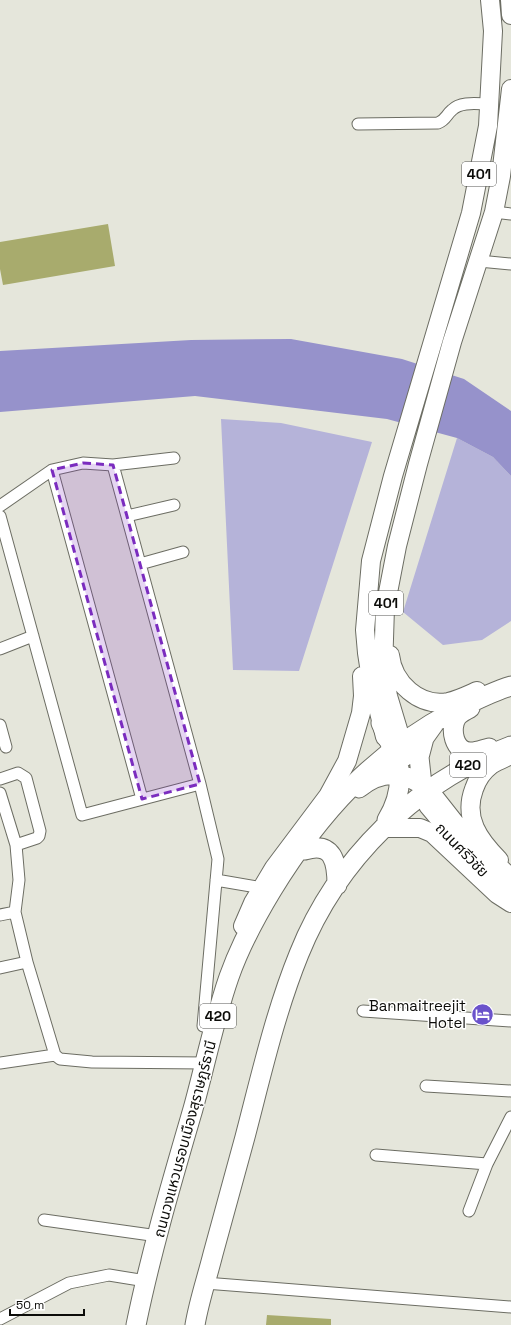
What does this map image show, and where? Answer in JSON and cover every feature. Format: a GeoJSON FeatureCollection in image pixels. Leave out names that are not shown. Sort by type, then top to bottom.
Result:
{"type":"FeatureCollection","features":[{"type":"Feature","properties":{"kind":"highway","name":"420"},"geometry":{"type":"LineString","coordinates":[[195,1325],[275,1022],[299,954],[310,928],[347,869],[383,828],[404,808],[410,770],[439,719],[510,684]]}},
{"type":"Feature","properties":{"kind":"highway"},"geometry":{"type":"LineString","coordinates":[[490,748],[470,752],[465,751],[458,745],[453,729],[457,717],[464,711],[494,698],[510,684]]}},
{"type":"Feature","properties":{"kind":"highway"},"geometry":{"type":"LineString","coordinates":[[383,828],[392,813],[397,796],[410,770],[419,757],[424,738],[439,719]]}},
{"type":"Feature","properties":{"kind":"highway"},"geometry":{"type":"LineString","coordinates":[[381,723],[390,743],[410,770],[429,806],[445,825],[511,893]]}},
{"type":"Feature","properties":{"kind":"highway"},"geometry":{"type":"LineString","coordinates":[[225,989],[241,963],[262,919],[305,850],[329,817],[361,787],[376,777],[410,770],[444,771],[511,739]]}},
{"type":"Feature","properties":{"kind":"highway","name":"420"},"geometry":{"type":"LineString","coordinates":[[410,770],[482,756],[511,746]]}},
{"type":"Feature","properties":{"kind":"highway","name":"ถนนวงแหวนรอบเมืองสุราษฎร์ธานี"},"geometry":{"type":"LineString","coordinates":[[136,1325],[146,1281],[225,989],[249,930],[293,856],[323,816],[375,763],[410,770]]}},
{"type":"Feature","properties":{"kind":"highway"},"geometry":{"type":"LineString","coordinates":[[305,850],[316,847],[325,849],[332,855],[336,861],[337,885]]}},
{"type":"Feature","properties":{"kind":"main road","name":"401"},"geometry":{"type":"LineString","coordinates":[[381,723],[371,679],[366,646],[371,561],[393,476],[471,213],[484,151],[490,104],[492,31],[490,0]]}},
{"type":"Feature","properties":{"kind":"main road"},"geometry":{"type":"LineString","coordinates":[[510,0],[511,15]]}},
{"type":"Feature","properties":{"kind":"main road","name":"401"},"geometry":{"type":"LineString","coordinates":[[410,770],[388,696],[383,670],[385,608],[400,535],[452,342],[479,260],[502,213],[502,168],[511,89]]}},
{"type":"Feature","properties":{"kind":"main road"},"geometry":{"type":"LineString","coordinates":[[408,504],[403,553],[390,604],[388,642],[391,666],[395,675],[411,692],[435,702],[448,702],[510,684]]}},
{"type":"Feature","properties":{"kind":"main road"},"geometry":{"type":"LineString","coordinates":[[225,989],[229,960],[253,903],[274,868],[328,796],[342,772],[353,746],[363,696],[359,634],[371,561]]}},
{"type":"Feature","properties":{"kind":"main road"},"geometry":{"type":"LineString","coordinates":[[511,755],[492,765],[482,774],[470,799],[469,808],[470,817],[478,836],[488,849],[511,871]]}},
{"type":"Feature","properties":{"kind":"main road","name":"ถนนศรีวิชัย"},"geometry":{"type":"LineString","coordinates":[[410,770],[464,834],[511,878]]}},
{"type":"Feature","properties":{"kind":"main road","name":"ถนนศรีวิชัย"},"geometry":{"type":"LineString","coordinates":[[410,770],[431,818],[462,852],[511,899]]}},
{"type":"Feature","properties":{"kind":"main road"},"geometry":{"type":"LineString","coordinates":[[383,828],[420,828],[432,833],[497,894],[511,903]]}},
{"type":"Feature","properties":{"kind":"street"},"geometry":{"type":"LineString","coordinates":[[358,124],[438,123],[445,120],[454,108],[461,105],[490,104]]}},
{"type":"Feature","properties":{"kind":"street"},"geometry":{"type":"LineString","coordinates":[[479,260],[511,264]]}},
{"type":"Feature","properties":{"kind":"street"},"geometry":{"type":"LineString","coordinates":[[0,506],[52,470],[83,463],[113,465],[174,458]]}},
{"type":"Feature","properties":{"kind":"street"},"geometry":{"type":"LineString","coordinates":[[113,465],[200,784],[218,859],[203,1026],[215,1028]]}},
{"type":"Feature","properties":{"kind":"street"},"geometry":{"type":"LineString","coordinates":[[52,470],[142,799]]}},
{"type":"Feature","properties":{"kind":"street"},"geometry":{"type":"LineString","coordinates":[[127,516],[174,505]]}},
{"type":"Feature","properties":{"kind":"street"},"geometry":{"type":"LineString","coordinates":[[0,516],[82,815],[200,784]]}},
{"type":"Feature","properties":{"kind":"street"},"geometry":{"type":"LineString","coordinates":[[140,564],[183,552]]}},
{"type":"Feature","properties":{"kind":"street"},"geometry":{"type":"LineString","coordinates":[[0,649],[33,636]]}},
{"type":"Feature","properties":{"kind":"street"},"geometry":{"type":"LineString","coordinates":[[0,725],[6,747]]}},
{"type":"Feature","properties":{"kind":"street"},"geometry":{"type":"LineString","coordinates":[[0,779],[18,773],[26,778],[39,827],[40,836],[16,846]]}},
{"type":"Feature","properties":{"kind":"street"},"geometry":{"type":"LineString","coordinates":[[0,793],[16,846],[19,880],[15,912],[27,962],[55,1055],[60,1059],[92,1062],[206,1063]]}},
{"type":"Feature","properties":{"kind":"street"},"geometry":{"type":"LineString","coordinates":[[216,880],[262,888]]}},
{"type":"Feature","properties":{"kind":"street"},"geometry":{"type":"LineString","coordinates":[[0,915],[15,912]]}},
{"type":"Feature","properties":{"kind":"street"},"geometry":{"type":"LineString","coordinates":[[0,968],[27,962]]}},
{"type":"Feature","properties":{"kind":"street"},"geometry":{"type":"LineString","coordinates":[[362,1011],[511,1021]]}},
{"type":"Feature","properties":{"kind":"street"},"geometry":{"type":"LineString","coordinates":[[0,1063],[55,1055]]}},
{"type":"Feature","properties":{"kind":"street"},"geometry":{"type":"LineString","coordinates":[[426,1086],[511,1092]]}},
{"type":"Feature","properties":{"kind":"street"},"geometry":{"type":"LineString","coordinates":[[468,1211],[486,1164],[511,1117]]}},
{"type":"Feature","properties":{"kind":"street"},"geometry":{"type":"LineString","coordinates":[[376,1155],[486,1164]]}},
{"type":"Feature","properties":{"kind":"street"},"geometry":{"type":"LineString","coordinates":[[44,1220],[158,1236]]}},
{"type":"Feature","properties":{"kind":"street"},"geometry":{"type":"LineString","coordinates":[[0,1319],[69,1283],[109,1275],[146,1281]]}},
{"type":"Feature","properties":{"kind":"street"},"geometry":{"type":"LineString","coordinates":[[205,1283],[511,1307]]}},
{"type":"Feature","properties":{"kind":"highlighted area"},"geometry":{"type":"Polygon","coordinates":[[[83,463],[113,465],[200,784],[142,799],[52,470],[83,463]]]}},
{"type":"Feature","properties":{"kind":"shaded area"},"geometry":{"type":"Polygon","coordinates":[[[291,339],[402,359],[464,379],[511,411],[511,476],[493,457],[457,438],[387,419],[195,396],[0,412],[0,351],[191,340],[291,339]]]}},
{"type":"Feature","properties":{"kind":"shaded area"},"geometry":{"type":"Polygon","coordinates":[[[221,419],[281,423],[372,442],[299,671],[233,670],[221,419]]]}},
{"type":"Feature","properties":{"kind":"shaded area"},"geometry":{"type":"Polygon","coordinates":[[[457,438],[493,457],[511,476],[511,621],[482,640],[443,645],[403,612],[457,438]]]}},
{"type":"Feature","properties":{"kind":"building"},"geometry":{"type":"Polygon","coordinates":[[[108,224],[115,266],[3,285],[0,269],[0,242],[108,224]]]}},
{"type":"Feature","properties":{"kind":"building"},"geometry":{"type":"Polygon","coordinates":[[[267,1315],[331,1319],[331,1325],[266,1325],[267,1315]]]}},
{"type":"Feature","properties":{"kind":"place","name":"Banmaitreejit Hotel"},"geometry":{"type":"Point","coordinates":[482,1015]}}]}
